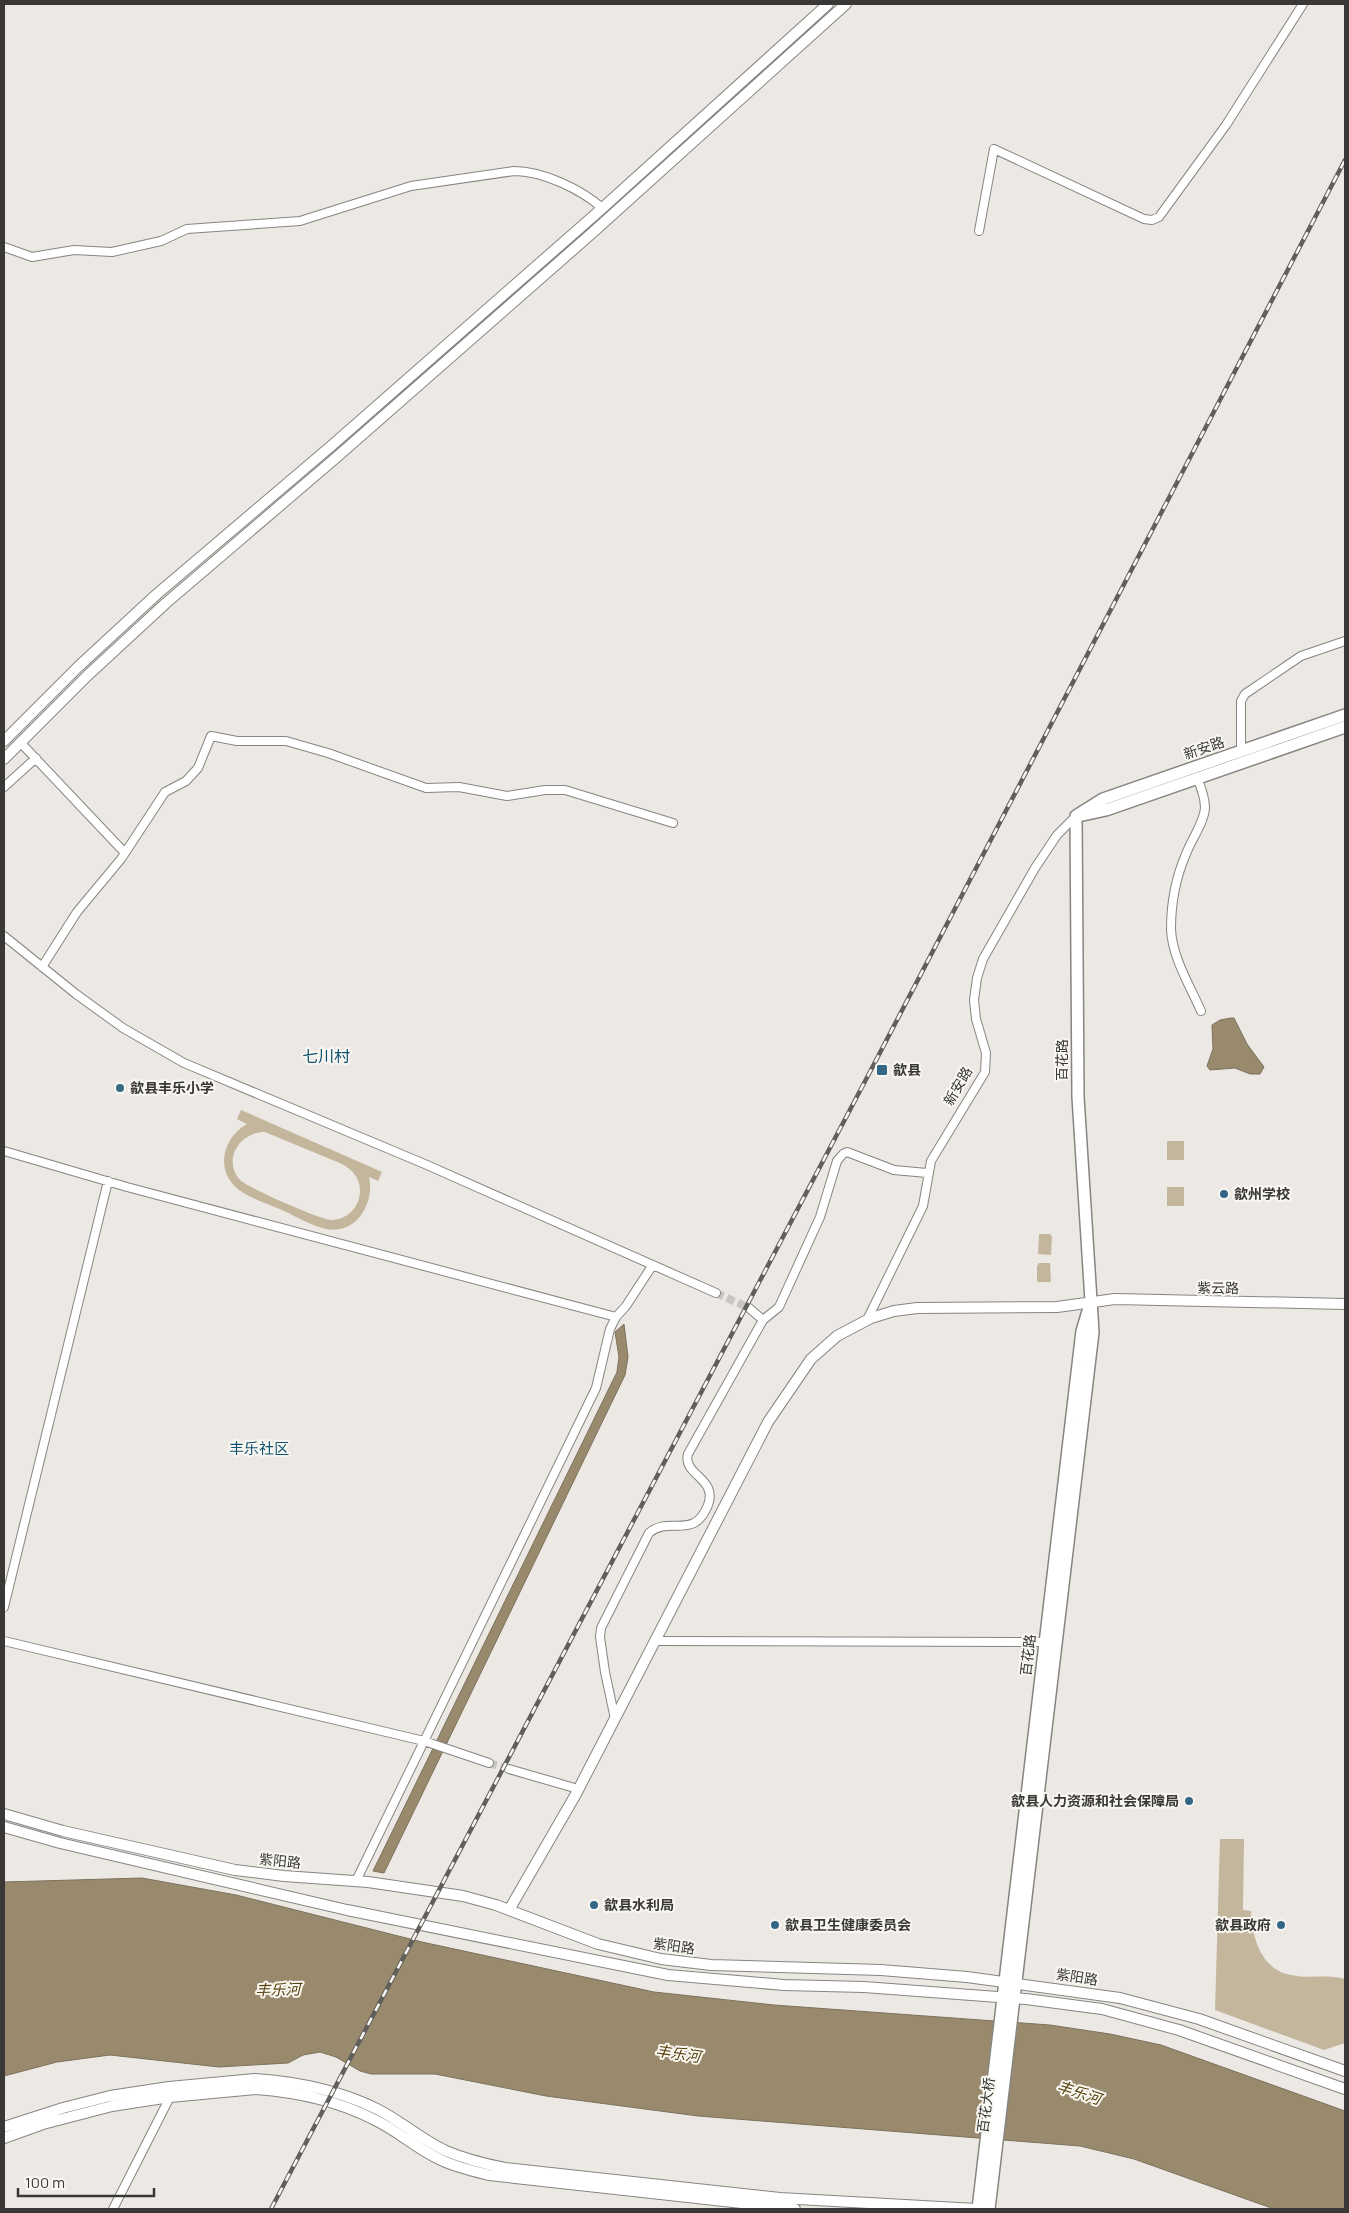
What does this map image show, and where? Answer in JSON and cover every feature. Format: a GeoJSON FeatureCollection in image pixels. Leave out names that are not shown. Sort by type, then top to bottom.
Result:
{"type":"FeatureCollection","features":[{"type":"Feature","properties":{"kind":"main road"},"geometry":{"type":"LineString","coordinates":[[4,741],[79,666],[157,594],[330,447],[602,208],[828,4]]}},
{"type":"Feature","properties":{"kind":"main road"},"geometry":{"type":"LineString","coordinates":[[4,759],[88,675],[166,603],[338,456],[596,230],[846,4]]}},
{"type":"Feature","properties":{"kind":"main road","name":"新安路"},"geometry":{"type":"LineString","coordinates":[[1076,816],[1102,799],[1345,715]]}},
{"type":"Feature","properties":{"kind":"main road","name":"新安路"},"geometry":{"type":"LineString","coordinates":[[1076,816],[1106,810],[1345,727]]}},
{"type":"Feature","properties":{"kind":"main road","name":"百花路"},"geometry":{"type":"LineString","coordinates":[[1006,2013],[1093,1332],[1078,1097],[1076,816]]}},
{"type":"Feature","properties":{"kind":"main road","name":"紫云路"},"geometry":{"type":"LineString","coordinates":[[509,1910],[578,1789],[768,1422],[803,1369],[819,1350],[846,1330],[867,1320],[894,1311],[917,1308],[1057,1307],[1115,1299],[1345,1304]]}},
{"type":"Feature","properties":{"kind":"main road","name":"百花路"},"geometry":{"type":"LineString","coordinates":[[1010,1981],[1045,1642],[1082,1330],[1091,1303]]}},
{"type":"Feature","properties":{"kind":"main road","name":"紫阳路"},"geometry":{"type":"LineString","coordinates":[[4,1814],[64,1831],[209,1865],[284,1876],[356,1881],[463,1896],[509,1910],[579,1938],[618,1950],[661,1959],[711,1965],[881,1970],[1010,1981],[1146,2004],[1199,2019],[1345,2071]]}},
{"type":"Feature","properties":{"kind":"main road","name":"紫阳路"},"geometry":{"type":"LineString","coordinates":[[4,1827],[60,1843],[347,1910],[668,1974],[784,1985],[864,1988],[1077,2005],[1142,2019],[1345,2088]]}},
{"type":"Feature","properties":{"kind":"main road","name":"百花大桥"},"geometry":{"type":"LineString","coordinates":[[983,2206],[1006,2013]]}},
{"type":"Feature","properties":{"kind":"main road"},"geometry":{"type":"LineString","coordinates":[[4,2127],[63,2108],[140,2091],[256,2079],[273,2080],[323,2089],[359,2101],[389,2116],[445,2150],[491,2165],[780,2198],[983,2206]]}},
{"type":"Feature","properties":{"kind":"main road"},"geometry":{"type":"LineString","coordinates":[[4,2138],[43,2124],[89,2112],[170,2097],[256,2089],[320,2099],[355,2110],[396,2132],[440,2160],[489,2175],[795,2209]]}},
{"type":"Feature","properties":{"kind":"street"},"geometry":{"type":"LineString","coordinates":[[980,231],[994,150],[1144,219],[1152,220],[1158,217],[1226,125],[1303,4]]}},
{"type":"Feature","properties":{"kind":"street"},"geometry":{"type":"LineString","coordinates":[[4,247],[32,257],[74,250],[112,252],[161,241],[188,229],[300,222],[410,186],[514,171],[523,171],[566,185],[586,195],[602,208]]}},
{"type":"Feature","properties":{"kind":"street"},"geometry":{"type":"LineString","coordinates":[[1241,751],[1240,701],[1245,694],[1301,656],[1345,641]]}},
{"type":"Feature","properties":{"kind":"street"},"geometry":{"type":"LineString","coordinates":[[42,967],[77,912],[125,853],[165,792],[186,781],[198,768],[211,736],[237,741],[286,741],[328,753],[426,788],[454,787],[507,796],[545,790],[572,792],[673,823]]}},
{"type":"Feature","properties":{"kind":"street"},"geometry":{"type":"LineString","coordinates":[[20,742],[125,853]]}},
{"type":"Feature","properties":{"kind":"street"},"geometry":{"type":"LineString","coordinates":[[4,787],[36,758]]}},
{"type":"Feature","properties":{"kind":"street"},"geometry":{"type":"LineString","coordinates":[[1197,778],[1205,808],[1185,855],[1177,880],[1171,931],[1176,954],[1201,1011]]}},
{"type":"Feature","properties":{"kind":"street","name":"新安路"},"geometry":{"type":"LineString","coordinates":[[867,1320],[923,1206],[927,1189],[927,1173],[934,1155],[985,1072],[986,1053],[976,1019],[974,1000],[977,978],[983,959],[1014,902],[1039,862],[1057,835],[1076,816]]}},
{"type":"Feature","properties":{"kind":"street"},"geometry":{"type":"LineString","coordinates":[[4,936],[124,1028],[184,1063],[427,1165],[716,1293]]}},
{"type":"Feature","properties":{"kind":"street"},"geometry":{"type":"LineString","coordinates":[[4,1151],[108,1181],[616,1317]]}},
{"type":"Feature","properties":{"kind":"street"},"geometry":{"type":"LineString","coordinates":[[615,1719],[602,1655],[600,1637],[602,1623],[649,1533],[662,1526],[691,1525],[702,1515],[707,1507],[709,1498],[706,1484],[689,1468],[686,1459],[763,1320],[779,1307],[820,1216],[837,1161],[843,1154],[852,1154],[894,1170],[927,1173]]}},
{"type":"Feature","properties":{"kind":"street"},"geometry":{"type":"LineString","coordinates":[[4,1607],[108,1181]]}},
{"type":"Feature","properties":{"kind":"street"},"geometry":{"type":"LineString","coordinates":[[356,1881],[427,1742],[596,1388],[610,1330],[616,1317],[626,1306],[652,1266]]}},
{"type":"Feature","properties":{"kind":"street"},"geometry":{"type":"LineString","coordinates":[[750,1308],[763,1320]]}},
{"type":"Feature","properties":{"kind":"street"},"geometry":{"type":"LineString","coordinates":[[4,1641],[427,1742],[489,1763]]}},
{"type":"Feature","properties":{"kind":"street"},"geometry":{"type":"LineString","coordinates":[[655,1641],[1045,1642]]}},
{"type":"Feature","properties":{"kind":"street"},"geometry":{"type":"LineString","coordinates":[[509,1769],[578,1789]]}},
{"type":"Feature","properties":{"kind":"street"},"geometry":{"type":"LineString","coordinates":[[112,2209],[170,2097]]}},
{"type":"Feature","properties":{"kind":"shaded area"},"geometry":{"type":"Polygon","coordinates":[[[241,1110],[382,1172],[378,1181],[369,1177],[369,1197],[361,1215],[346,1227],[337,1230],[321,1228],[239,1190],[226,1174],[224,1164],[227,1146],[232,1137],[247,1124],[237,1119],[241,1110]],[[265,1132],[256,1133],[241,1142],[233,1156],[235,1172],[240,1180],[246,1184],[299,1209],[331,1220],[336,1220],[349,1214],[355,1207],[360,1193],[357,1178],[351,1170],[342,1164],[265,1132]]]}},
{"type":"Feature","properties":{"kind":"shaded area"},"geometry":{"type":"Polygon","coordinates":[[[1167,1141],[1184,1141],[1184,1160],[1167,1160],[1167,1141]]]}},
{"type":"Feature","properties":{"kind":"shaded area"},"geometry":{"type":"Polygon","coordinates":[[[1167,1187],[1184,1187],[1184,1206],[1167,1206],[1167,1187]]]}},
{"type":"Feature","properties":{"kind":"shaded area"},"geometry":{"type":"Polygon","coordinates":[[[1039,1234],[1050,1234],[1052,1237],[1051,1255],[1038,1254],[1039,1234]]]}},
{"type":"Feature","properties":{"kind":"shaded area"},"geometry":{"type":"Polygon","coordinates":[[[1039,1263],[1050,1263],[1051,1282],[1037,1281],[1037,1266],[1039,1263]]]}},
{"type":"Feature","properties":{"kind":"shaded area"},"geometry":{"type":"Polygon","coordinates":[[[1220,1839],[1244,1839],[1243,1910],[1251,1911],[1256,1941],[1260,1951],[1272,1967],[1291,1975],[1345,1979],[1345,2043],[1324,2050],[1215,2010],[1220,1839]]]}},
{"type":"Feature","properties":{"kind":"water"},"geometry":{"type":"Polygon","coordinates":[[[1234,1018],[1247,1044],[1264,1067],[1260,1074],[1250,1074],[1235,1068],[1210,1070],[1207,1066],[1213,1049],[1212,1025],[1220,1020],[1234,1018]]]}},
{"type":"Feature","properties":{"kind":"water"},"geometry":{"type":"Polygon","coordinates":[[[624,1324],[628,1357],[625,1375],[384,1873],[373,1871],[617,1372],[619,1357],[615,1332],[624,1324]]]}},
{"type":"Feature","properties":{"kind":"water","name":"丰乐河"},"geometry":{"type":"Polygon","coordinates":[[[142,1878],[236,1895],[422,1942],[654,1992],[774,2005],[1050,2025],[1110,2034],[1161,2045],[1345,2111],[1345,2209],[1274,2209],[1134,2159],[1080,2146],[698,2116],[546,2096],[435,2074],[371,2074],[360,2071],[336,2057],[320,2052],[303,2055],[288,2063],[219,2067],[110,2055],[57,2062],[4,2076],[4,1882],[142,1878]]]}},
{"type":"Feature","properties":{"kind":"tunnel"},"geometry":{"type":"LineString","coordinates":[[716,1293],[749,1308]]}},
{"type":"Feature","properties":{"kind":"tunnel"},"geometry":{"type":"LineString","coordinates":[[489,1763],[509,1769]]}},
{"type":"Feature","properties":{"kind":"railway"},"geometry":{"type":"LineString","coordinates":[[271,2209],[872,1068],[1345,160]]}},
{"type":"Feature","properties":{"kind":"place","name":"歙县"},"geometry":{"type":"Point","coordinates":[882,1070]}},
{"type":"Feature","properties":{"kind":"place","name":"歙县丰乐小学"},"geometry":{"type":"Point","coordinates":[120,1088]}},
{"type":"Feature","properties":{"kind":"place","name":"歙州学校"},"geometry":{"type":"Point","coordinates":[1224,1194]}},
{"type":"Feature","properties":{"kind":"place","name":"歙县人力资源和社会保障局"},"geometry":{"type":"Point","coordinates":[1189,1801]}},
{"type":"Feature","properties":{"kind":"place","name":"歙县水利局"},"geometry":{"type":"Point","coordinates":[594,1905]}},
{"type":"Feature","properties":{"kind":"place","name":"歙县卫生健康委员会"},"geometry":{"type":"Point","coordinates":[775,1925]}},
{"type":"Feature","properties":{"kind":"place","name":"歙县政府"},"geometry":{"type":"Point","coordinates":[1281,1925]}},
{"type":"Feature","properties":{"kind":"district","name":"七川村"},"geometry":{"type":"Point","coordinates":[326,1056]}},
{"type":"Feature","properties":{"kind":"district","name":"丰乐社区"},"geometry":{"type":"Point","coordinates":[259,1449]}}]}
